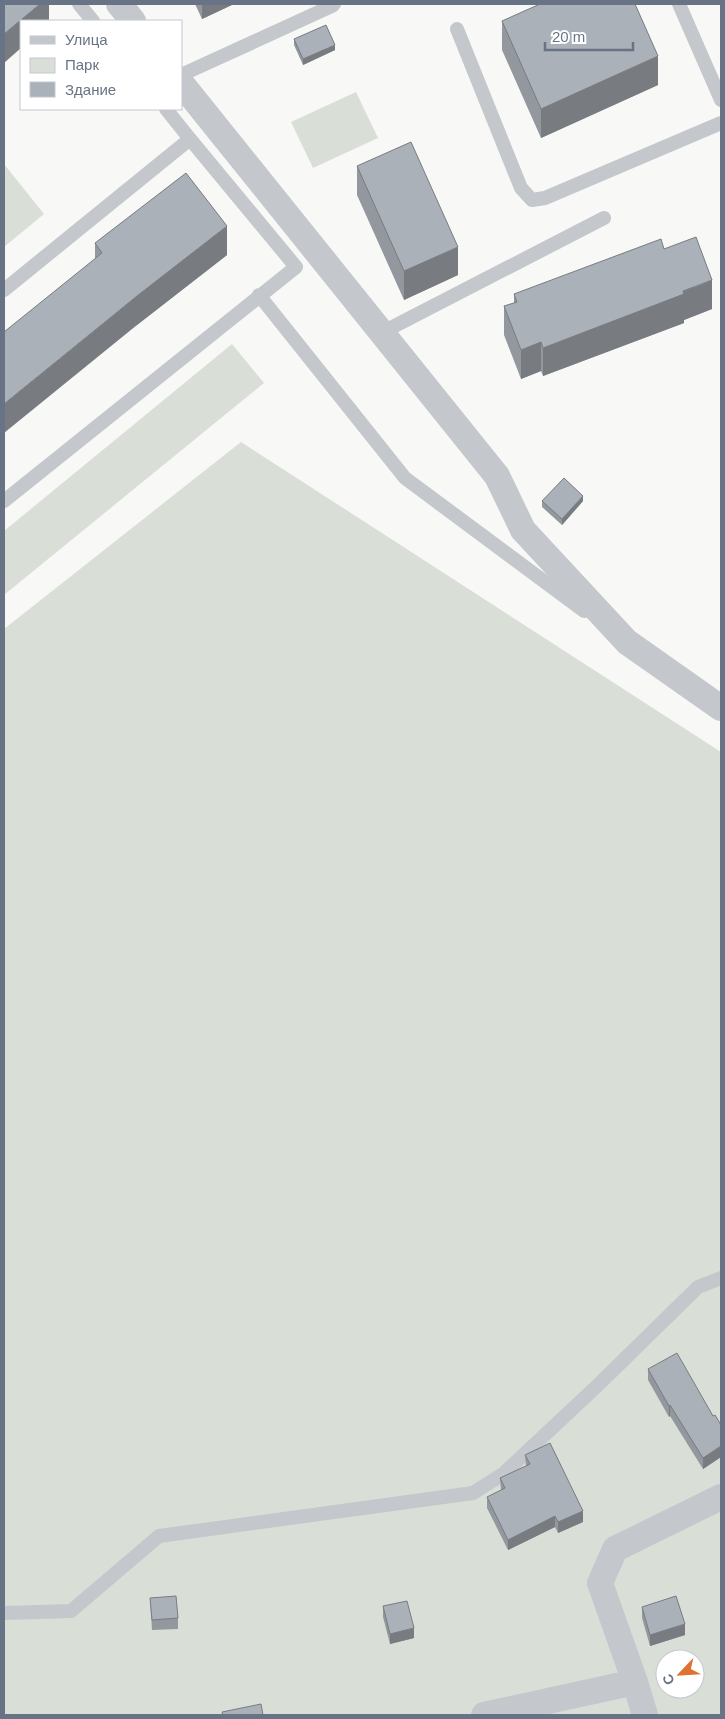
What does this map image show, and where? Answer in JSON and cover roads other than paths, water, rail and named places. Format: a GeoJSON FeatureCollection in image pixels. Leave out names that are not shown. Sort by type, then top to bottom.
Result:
{"type":"FeatureCollection","features":[{"type":"Feature","properties":{"kind":"street"},"geometry":{"type":"LineString","coordinates":[[119,4],[132,20]]}},
{"type":"Feature","properties":{"kind":"street"},"geometry":{"type":"LineString","coordinates":[[182,84],[497,476],[523,530],[627,642],[721,708]]}},
{"type":"Feature","properties":{"kind":"street"},"geometry":{"type":"LineString","coordinates":[[645,1715],[600,1583],[615,1549],[721,1497]]}},
{"type":"Feature","properties":{"kind":"street"},"geometry":{"type":"LineString","coordinates":[[484,1715],[635,1682]]}},
{"type":"Feature","properties":{"kind":"lane"},"geometry":{"type":"LineString","coordinates":[[79,4],[92,20]]}},
{"type":"Feature","properties":{"kind":"lane"},"geometry":{"type":"LineString","coordinates":[[182,75],[334,4]]}},
{"type":"Feature","properties":{"kind":"lane"},"geometry":{"type":"LineString","coordinates":[[679,4],[721,100]]}},
{"type":"Feature","properties":{"kind":"lane"},"geometry":{"type":"LineString","coordinates":[[457,29],[521,188],[532,200],[545,198],[721,123]]}},
{"type":"Feature","properties":{"kind":"lane"},"geometry":{"type":"LineString","coordinates":[[4,501],[296,267],[167,110]]}},
{"type":"Feature","properties":{"kind":"lane"},"geometry":{"type":"LineString","coordinates":[[4,290],[190,139]]}},
{"type":"Feature","properties":{"kind":"lane"},"geometry":{"type":"LineString","coordinates":[[383,332],[604,218]]}},
{"type":"Feature","properties":{"kind":"lane"},"geometry":{"type":"LineString","coordinates":[[260,295],[405,478],[627,642]]}},
{"type":"Feature","properties":{"kind":"lane"},"geometry":{"type":"LineString","coordinates":[[4,1613],[72,1611],[159,1536],[473,1493],[504,1474],[698,1287],[721,1278]]}}]}
